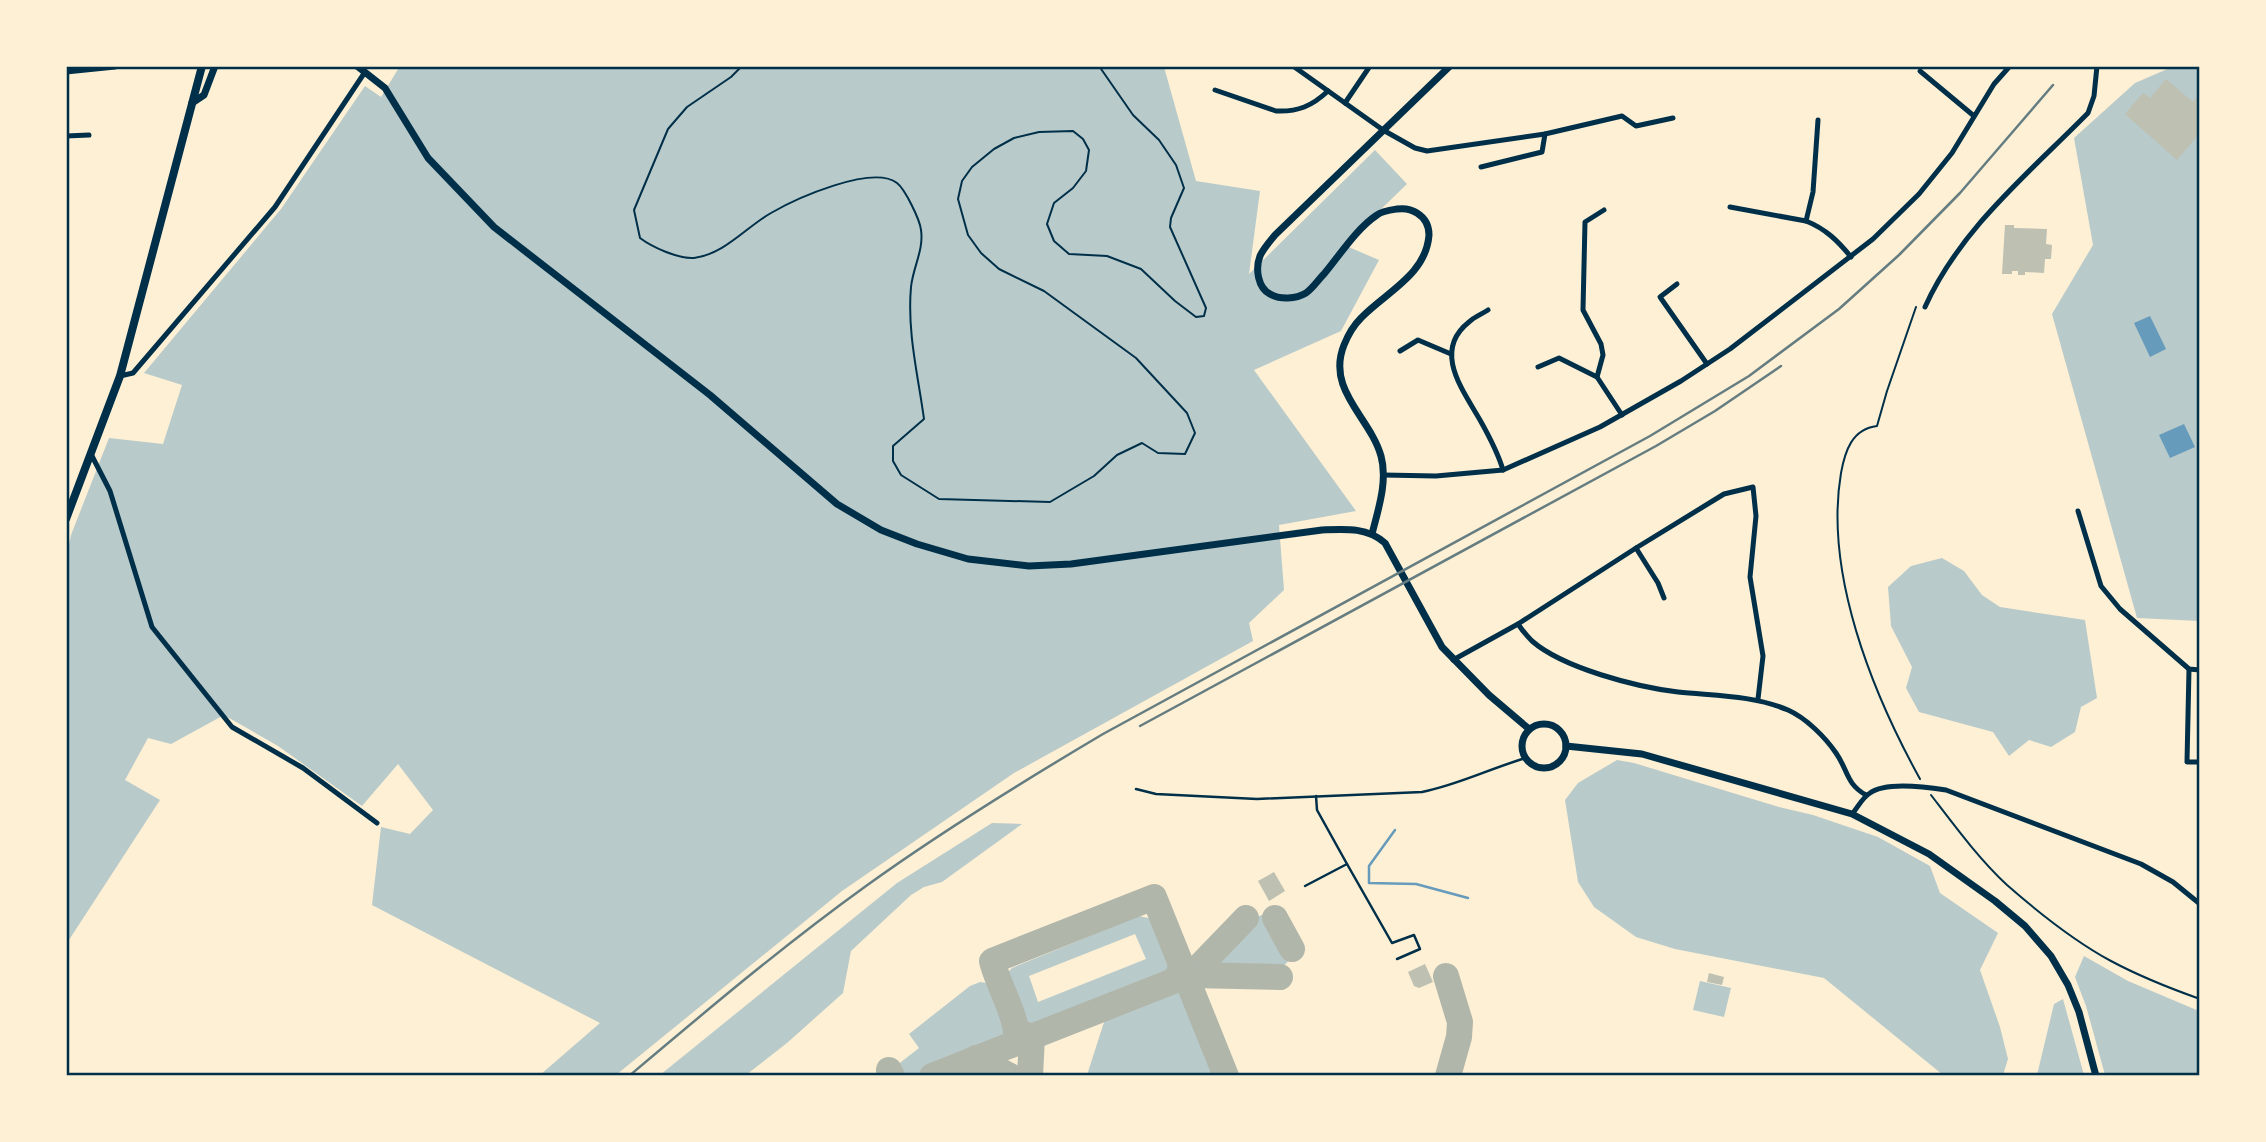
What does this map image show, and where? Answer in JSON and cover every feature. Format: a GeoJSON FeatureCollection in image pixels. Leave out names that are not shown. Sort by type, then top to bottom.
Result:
{"type":"FeatureCollection","features":[{"type":"Feature","properties":{"kind":"main road"},"geometry":{"type":"LineString","coordinates":[[66,519],[120,376],[202,66]]}},
{"type":"Feature","properties":{"kind":"street"},"geometry":{"type":"LineString","coordinates":[[192,103],[204,95],[215,66]]}},
{"type":"Feature","properties":{"kind":"street"},"geometry":{"type":"LineString","coordinates":[[357,66],[385,88],[428,158],[494,227],[710,396],[837,504],[881,530],[957,556],[1029,566],[1090,562],[1322,530],[1354,529],[1372,534],[1385,543],[1436,637],[1453,660],[1529,729]]}},
{"type":"Feature","properties":{"kind":"street"},"geometry":{"type":"LineString","coordinates":[[1293,66],[1383,130],[1415,148],[1427,151],[1545,134],[1622,116],[1636,126],[1673,118]]}},
{"type":"Feature","properties":{"kind":"street"},"geometry":{"type":"LineString","coordinates":[[1345,103],[1370,66]]}},
{"type":"Feature","properties":{"kind":"street"},"geometry":{"type":"LineString","coordinates":[[1372,534],[1383,486],[1382,459],[1342,386],[1340,356],[1350,331],[1361,318],[1413,272],[1424,257],[1429,229],[1424,218],[1415,211],[1405,208],[1379,213],[1366,224],[1314,285],[1304,294],[1291,298],[1277,298],[1266,292],[1260,282],[1260,256],[1275,235],[1450,66]]}},
{"type":"Feature","properties":{"kind":"street"},"geometry":{"type":"LineString","coordinates":[[1383,475],[1436,475],[1503,470],[1600,427],[1707,364],[1851,257],[1919,194],[1952,153],[1994,84],[2010,66]]}},
{"type":"Feature","properties":{"kind":"street"},"geometry":{"type":"LineString","coordinates":[[1924,307],[1948,263],[1974,228],[2088,113],[2094,96],[2097,66]]}},
{"type":"Feature","properties":{"kind":"street"},"geometry":{"type":"LineString","coordinates":[[66,72],[115,67]]}},
{"type":"Feature","properties":{"kind":"street"},"geometry":{"type":"LineString","coordinates":[[1920,71],[1974,116]]}},
{"type":"Feature","properties":{"kind":"street"},"geometry":{"type":"LineString","coordinates":[[120,376],[133,373],[275,206],[365,72]]}},
{"type":"Feature","properties":{"kind":"street"},"geometry":{"type":"LineString","coordinates":[[1215,90],[1276,111],[1296,110],[1314,104],[1328,91]]}},
{"type":"Feature","properties":{"kind":"street"},"geometry":{"type":"LineString","coordinates":[[1806,222],[1813,192],[1818,120]]}},
{"type":"Feature","properties":{"kind":"street"},"geometry":{"type":"LineString","coordinates":[[1481,167],[1542,152],[1545,134]]}},
{"type":"Feature","properties":{"kind":"street"},"geometry":{"type":"LineString","coordinates":[[66,136],[89,135]]}},
{"type":"Feature","properties":{"kind":"street"},"geometry":{"type":"LineString","coordinates":[[1730,206],[1806,222],[1824,229],[1851,257]]}},
{"type":"Feature","properties":{"kind":"street"},"geometry":{"type":"LineString","coordinates":[[1597,377],[1603,355],[1601,344],[1583,310],[1585,222],[1604,210]]}},
{"type":"Feature","properties":{"kind":"street"},"geometry":{"type":"LineString","coordinates":[[1676,284],[1660,297],[1707,364]]}},
{"type":"Feature","properties":{"kind":"street"},"geometry":{"type":"LineString","coordinates":[[1488,310],[1458,333],[1451,354],[1455,377],[1503,470]]}},
{"type":"Feature","properties":{"kind":"street"},"geometry":{"type":"LineString","coordinates":[[1400,351],[1419,340],[1451,354]]}},
{"type":"Feature","properties":{"kind":"street"},"geometry":{"type":"LineString","coordinates":[[1538,367],[1559,358],[1597,377],[1622,415]]}},
{"type":"Feature","properties":{"kind":"street"},"geometry":{"type":"LineString","coordinates":[[92,456],[110,491],[152,626],[232,727],[303,768],[377,823]]}},
{"type":"Feature","properties":{"kind":"street"},"geometry":{"type":"LineString","coordinates":[[1453,660],[1518,624],[1724,494],[1753,487],[1756,516],[1750,577],[1763,656],[1758,699]]}},
{"type":"Feature","properties":{"kind":"street"},"geometry":{"type":"LineString","coordinates":[[2078,512],[2101,586],[2120,609],[2189,669],[2200,670]]}},
{"type":"Feature","properties":{"kind":"street"},"geometry":{"type":"LineString","coordinates":[[1636,548],[1664,598]]}},
{"type":"Feature","properties":{"kind":"street"},"geometry":{"type":"LineString","coordinates":[[1518,624],[1531,640],[1578,667],[1675,691],[1758,699],[1791,711],[1815,730],[1836,753],[1854,788],[1866,795]]}},
{"type":"Feature","properties":{"kind":"street"},"geometry":{"type":"LineString","coordinates":[[2189,669],[2187,762],[2200,762]]}},
{"type":"Feature","properties":{"kind":"street"},"geometry":{"type":"LineString","coordinates":[[1550,724],[1561,732],[1566,746],[1561,760],[1549,767],[1535,766],[1526,758],[1522,746],[1529,729],[1535,725],[1550,724]]}},
{"type":"Feature","properties":{"kind":"street"},"geometry":{"type":"LineString","coordinates":[[1566,746],[1642,754],[1852,814],[1929,854],[2025,926],[2051,956],[2068,985],[2079,1012],[2096,1076]]}},
{"type":"Feature","properties":{"kind":"street"},"geometry":{"type":"LineString","coordinates":[[1852,814],[1866,795],[1874,790],[1896,786],[1946,790],[2141,864],[2173,882],[2200,904]]}},
{"type":"Feature","properties":{"kind":"lane"},"geometry":{"type":"LineString","coordinates":[[1136,789],[1156,794],[1257,799],[1422,792],[1526,758]]}},
{"type":"Feature","properties":{"kind":"lane"},"geometry":{"type":"LineString","coordinates":[[1316,796],[1317,810],[1392,943],[1414,935],[1420,948],[1397,959]]}},
{"type":"Feature","properties":{"kind":"lane"},"geometry":{"type":"LineString","coordinates":[[1306,887],[1347,864]]}},
{"type":"Feature","properties":{"kind":"path"},"geometry":{"type":"LineString","coordinates":[[743,66],[732,77],[687,107],[668,129],[634,209],[640,238],[655,249],[693,258],[723,247],[770,214],[810,193],[876,176],[896,182],[909,201],[921,229],[920,255],[911,284],[911,338],[924,419],[893,446],[893,461],[901,475],[939,499],[1049,502],[1094,476],[1117,455],[1142,443],[1158,453],[1185,454],[1195,433],[1187,413],[1136,358],[1044,291],[999,269],[981,253],[968,235],[958,199],[962,181],[972,167],[994,149],[1014,138],[1040,132],[1073,131],[1083,139],[1089,150],[1086,171],[1073,188],[1054,203],[1047,224],[1054,241],[1069,254],[1107,256],[1141,269],[1196,317],[1204,316],[1206,308],[1203,299],[1170,227],[1184,188],[1176,165],[1159,140],[1133,115],[1099,66]]}},
{"type":"Feature","properties":{"kind":"path"},"geometry":{"type":"LineString","coordinates":[[1920,779],[1900,744],[1876,691],[1859,635],[1839,549],[1836,509],[1843,461],[1849,444],[1858,434],[1877,426],[1916,306],[1924,307]]}},
{"type":"Feature","properties":{"kind":"path"},"geometry":{"type":"LineString","coordinates":[[1930,795],[2006,883],[2063,930],[2108,960],[2200,999]]}},
{"type":"Feature","properties":{"kind":"shaded area"},"geometry":{"type":"Polygon","coordinates":[[[400,66],[1164,67],[1196,181],[1260,191],[1249,274],[1375,150],[1407,184],[1344,245],[1379,260],[1341,331],[1254,370],[1356,511],[1279,525],[1284,590],[1249,623],[1253,641],[1014,773],[842,891],[616,1075],[540,1075],[600,1023],[372,905],[381,827],[410,834],[433,810],[398,764],[362,806],[278,746],[224,715],[171,744],[148,738],[125,780],[160,800],[67,943],[66,559],[71,535],[109,438],[163,444],[182,385],[144,373],[281,209],[365,86],[381,97],[400,66]]]}},
{"type":"Feature","properties":{"kind":"shaded area"},"geometry":{"type":"Polygon","coordinates":[[[2172,67],[2196,67],[2200,70],[2199,621],[2137,618],[2052,314],[2093,245],[2074,138],[2135,83],[2172,67]]]}},
{"type":"Feature","properties":{"kind":"shaded area"},"geometry":{"type":"Polygon","coordinates":[[[1942,558],[1964,571],[1982,595],[2000,607],[2085,620],[2097,698],[2081,707],[2075,732],[2051,747],[2029,740],[2009,756],[1993,732],[1919,712],[1906,688],[1912,667],[1891,626],[1888,587],[1911,566],[1942,558]]]}},
{"type":"Feature","properties":{"kind":"shaded area"},"geometry":{"type":"Polygon","coordinates":[[[1617,760],[1813,815],[1878,837],[1930,866],[1940,893],[1998,933],[1980,970],[2008,1059],[2003,1075],[1943,1075],[1824,978],[1675,949],[1636,937],[1594,907],[1578,882],[1565,800],[1578,783],[1617,760]]]}},
{"type":"Feature","properties":{"kind":"shaded area"},"geometry":{"type":"Polygon","coordinates":[[[992,823],[1022,824],[942,882],[924,887],[911,895],[851,951],[843,993],[746,1075],[660,1075],[897,883],[992,823]]]}},
{"type":"Feature","properties":{"kind":"shaded area"},"geometry":{"type":"Polygon","coordinates":[[[1264,914],[1277,928],[1288,950],[1289,960],[1280,969],[1205,966],[1248,921],[1264,914]]]}},
{"type":"Feature","properties":{"kind":"shaded area"},"geometry":{"type":"Polygon","coordinates":[[[1139,916],[1153,919],[1157,924],[1173,963],[1166,976],[1035,1028],[1022,1023],[1006,984],[1007,973],[1012,968],[1139,916]],[[1135,934],[1029,976],[1038,1002],[1146,959],[1135,934]]]}},
{"type":"Feature","properties":{"kind":"shaded area"},"geometry":{"type":"Polygon","coordinates":[[[2084,956],[2128,981],[2199,1011],[2199,1075],[2105,1075],[2075,977],[2084,956]]]}},
{"type":"Feature","properties":{"kind":"shaded area"},"geometry":{"type":"Polygon","coordinates":[[[1700,981],[1731,988],[1724,1017],[1693,1010],[1700,981]]]}},
{"type":"Feature","properties":{"kind":"shaded area"},"geometry":{"type":"Polygon","coordinates":[[[980,982],[987,983],[999,1001],[1007,1025],[1006,1039],[918,1075],[902,1074],[896,1066],[919,1048],[909,1034],[970,986],[980,982]]]}},
{"type":"Feature","properties":{"kind":"shaded area"},"geometry":{"type":"Polygon","coordinates":[[[1174,990],[1182,992],[1187,998],[1218,1075],[1087,1075],[1106,1016],[1174,990]]]}},
{"type":"Feature","properties":{"kind":"shaded area"},"geometry":{"type":"Polygon","coordinates":[[[2063,999],[2084,1075],[2037,1075],[2054,1004],[2063,999]]]}},
{"type":"Feature","properties":{"kind":"water"},"geometry":{"type":"Polygon","coordinates":[[[2150,316],[2166,349],[2150,357],[2134,323],[2150,316]]]}},
{"type":"Feature","properties":{"kind":"water"},"geometry":{"type":"Polygon","coordinates":[[[2184,424],[2195,447],[2170,458],[2159,435],[2184,424]]]}},
{"type":"Feature","properties":{"kind":"building"},"geometry":{"type":"Polygon","coordinates":[[[2166,79],[2193,102],[2198,96],[2200,98],[2200,115],[2196,120],[2200,123],[2200,133],[2177,160],[2125,114],[2143,93],[2150,98],[2166,79]]]}},
{"type":"Feature","properties":{"kind":"building"},"geometry":{"type":"Polygon","coordinates":[[[2005,225],[2014,225],[2014,228],[2047,229],[2046,244],[2052,245],[2051,259],[2045,259],[2044,273],[2025,272],[2025,275],[2018,275],[2018,271],[2012,271],[2012,274],[2002,274],[2005,225]]]}},
{"type":"Feature","properties":{"kind":"building"},"geometry":{"type":"Polygon","coordinates":[[[1274,872],[1285,891],[1269,901],[1258,881],[1274,872]]]}},
{"type":"Feature","properties":{"kind":"building"},"geometry":{"type":"Polygon","coordinates":[[[1425,964],[1433,982],[1419,988],[1414,986],[1408,972],[1425,964]]]}},
{"type":"Feature","properties":{"kind":"building"},"geometry":{"type":"Polygon","coordinates":[[[1709,973],[1724,977],[1722,985],[1707,982],[1709,973]]]}},
{"type":"Feature","properties":{"kind":"waterway"},"geometry":{"type":"LineString","coordinates":[[1395,830],[1369,866],[1369,883],[1416,884],[1468,898]]}},
{"type":"Feature","properties":{"kind":"taxiway"},"geometry":{"type":"LineString","coordinates":[[1011,1045],[1016,1039],[1014,1021],[992,961],[1154,897],[1226,1076]]}},
{"type":"Feature","properties":{"kind":"taxiway"},"geometry":{"type":"LineString","coordinates":[[1191,975],[1246,918]]}},
{"type":"Feature","properties":{"kind":"taxiway"},"geometry":{"type":"LineString","coordinates":[[1275,918],[1292,949]]}},
{"type":"Feature","properties":{"kind":"taxiway"},"geometry":{"type":"LineString","coordinates":[[932,1076],[1171,982],[1178,976],[1181,966]]}},
{"type":"Feature","properties":{"kind":"taxiway"},"geometry":{"type":"LineString","coordinates":[[1185,976],[1280,977]]}},
{"type":"Feature","properties":{"kind":"taxiway"},"geometry":{"type":"LineString","coordinates":[[1446,976],[1460,1022],[1459,1037],[1448,1076]]}},
{"type":"Feature","properties":{"kind":"taxiway"},"geometry":{"type":"LineString","coordinates":[[1018,1030],[1032,1036],[1030,1076]]}},
{"type":"Feature","properties":{"kind":"taxiway"},"geometry":{"type":"LineString","coordinates":[[976,1058],[1010,1076]]}},
{"type":"Feature","properties":{"kind":"taxiway"},"geometry":{"type":"LineString","coordinates":[[889,1070],[892,1076]]}},
{"type":"Feature","properties":{"kind":"railway"},"geometry":{"type":"LineString","coordinates":[[629,1076],[835,908],[1012,789],[1103,734],[1650,436],[1749,376],[1839,309],[1899,255],[1960,193],[2053,85]]}},
{"type":"Feature","properties":{"kind":"railway"},"geometry":{"type":"LineString","coordinates":[[1140,726],[1656,446],[1715,411],[1781,366]]}}]}
